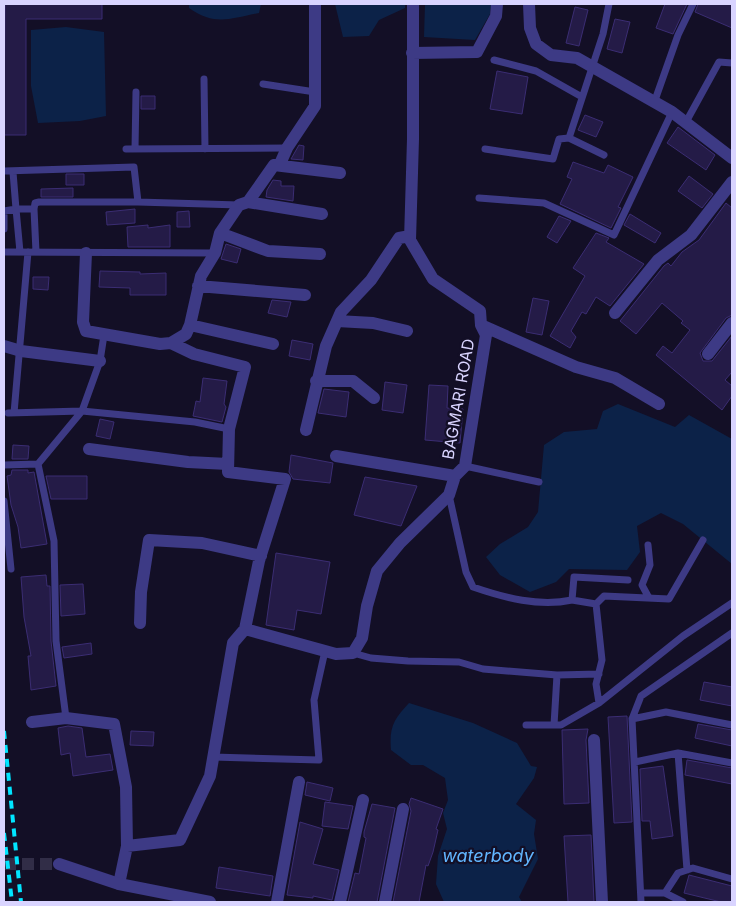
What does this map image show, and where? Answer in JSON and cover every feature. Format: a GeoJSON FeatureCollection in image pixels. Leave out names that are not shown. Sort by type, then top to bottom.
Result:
{"type":"FeatureCollection","features":[{"type":"Feature","properties":{"kind":"street"},"geometry":{"type":"LineString","coordinates":[[171,343],[186,334],[190,325],[200,276],[215,253],[220,233],[274,165],[280,164],[287,148],[315,106],[316,4]]}},
{"type":"Feature","properties":{"kind":"street","name":"BAGMARI ROAD"},"geometry":{"type":"LineString","coordinates":[[413,4],[413,139],[410,240],[433,279],[480,311],[481,326],[486,335],[465,466],[454,476],[449,495]]}},
{"type":"Feature","properties":{"kind":"street"},"geometry":{"type":"LineString","coordinates":[[412,53],[477,52],[496,16],[497,4]]}},
{"type":"Feature","properties":{"kind":"street"},"geometry":{"type":"LineString","coordinates":[[529,4],[530,28],[536,44],[551,55],[577,58],[672,112],[732,158]]}},
{"type":"Feature","properties":{"kind":"street"},"geometry":{"type":"LineString","coordinates":[[274,165],[340,173]]}},
{"type":"Feature","properties":{"kind":"street"},"geometry":{"type":"LineString","coordinates":[[615,313],[658,260],[691,235],[732,182]]}},
{"type":"Feature","properties":{"kind":"street"},"geometry":{"type":"LineString","coordinates":[[244,204],[322,214]]}},
{"type":"Feature","properties":{"kind":"street"},"geometry":{"type":"LineString","coordinates":[[220,233],[268,251],[320,254]]}},
{"type":"Feature","properties":{"kind":"street"},"geometry":{"type":"LineString","coordinates":[[306,430],[316,381],[326,346],[341,312],[371,280],[398,238],[410,236]]}},
{"type":"Feature","properties":{"kind":"street"},"geometry":{"type":"LineString","coordinates":[[86,253],[83,322],[86,331],[140,342],[171,343],[194,354],[245,367],[229,429],[228,472],[285,479],[261,556],[244,630],[233,643],[210,776],[180,840],[127,846]]}},
{"type":"Feature","properties":{"kind":"street"},"geometry":{"type":"LineString","coordinates":[[198,286],[305,295]]}},
{"type":"Feature","properties":{"kind":"street"},"geometry":{"type":"LineString","coordinates":[[337,321],[373,323],[407,331]]}},
{"type":"Feature","properties":{"kind":"street"},"geometry":{"type":"LineString","coordinates":[[708,354],[732,323]]}},
{"type":"Feature","properties":{"kind":"street"},"geometry":{"type":"LineString","coordinates":[[190,325],[273,344]]}},
{"type":"Feature","properties":{"kind":"street"},"geometry":{"type":"LineString","coordinates":[[481,326],[576,367],[615,378],[659,404]]}},
{"type":"Feature","properties":{"kind":"street"},"geometry":{"type":"LineString","coordinates":[[4,346],[100,361]]}},
{"type":"Feature","properties":{"kind":"street"},"geometry":{"type":"LineString","coordinates":[[316,381],[353,381],[374,398]]}},
{"type":"Feature","properties":{"kind":"street"},"geometry":{"type":"LineString","coordinates":[[89,448],[188,462],[228,464]]}},
{"type":"Feature","properties":{"kind":"street"},"geometry":{"type":"LineString","coordinates":[[336,456],[454,476]]}},
{"type":"Feature","properties":{"kind":"street"},"geometry":{"type":"LineString","coordinates":[[244,630],[336,654],[354,653],[362,638],[367,606],[377,571],[400,543],[449,495]]}},
{"type":"Feature","properties":{"kind":"street"},"geometry":{"type":"LineString","coordinates":[[140,623],[141,592],[149,540],[202,543],[261,556]]}},
{"type":"Feature","properties":{"kind":"street"},"geometry":{"type":"LineString","coordinates":[[32,722],[66,718],[114,724],[126,787],[127,846],[118,884]]}},
{"type":"Feature","properties":{"kind":"street"},"geometry":{"type":"LineString","coordinates":[[594,740],[602,902]]}},
{"type":"Feature","properties":{"kind":"street"},"geometry":{"type":"LineString","coordinates":[[277,902],[300,782]]}},
{"type":"Feature","properties":{"kind":"street"},"geometry":{"type":"LineString","coordinates":[[340,902],[363,800]]}},
{"type":"Feature","properties":{"kind":"street"},"geometry":{"type":"LineString","coordinates":[[385,902],[402,809]]}},
{"type":"Feature","properties":{"kind":"street"},"geometry":{"type":"LineString","coordinates":[[59,864],[118,884],[176,899],[210,902]]}},
{"type":"Feature","properties":{"kind":"lane"},"geometry":{"type":"LineString","coordinates":[[569,138],[603,34],[609,4]]}},
{"type":"Feature","properties":{"kind":"lane"},"geometry":{"type":"LineString","coordinates":[[654,103],[678,35],[693,4]]}},
{"type":"Feature","properties":{"kind":"lane"},"geometry":{"type":"LineString","coordinates":[[494,60],[536,71],[582,98]]}},
{"type":"Feature","properties":{"kind":"lane"},"geometry":{"type":"LineString","coordinates":[[686,122],[719,62],[732,63]]}},
{"type":"Feature","properties":{"kind":"lane"},"geometry":{"type":"LineString","coordinates":[[204,79],[205,149]]}},
{"type":"Feature","properties":{"kind":"lane"},"geometry":{"type":"LineString","coordinates":[[263,84],[315,92]]}},
{"type":"Feature","properties":{"kind":"lane"},"geometry":{"type":"LineString","coordinates":[[135,149],[136,92]]}},
{"type":"Feature","properties":{"kind":"lane"},"geometry":{"type":"LineString","coordinates":[[479,198],[544,203],[614,234],[672,112]]}},
{"type":"Feature","properties":{"kind":"lane"},"geometry":{"type":"LineString","coordinates":[[485,149],[553,159],[559,140],[569,138],[604,155]]}},
{"type":"Feature","properties":{"kind":"lane"},"geometry":{"type":"LineString","coordinates":[[126,149],[287,148]]}},
{"type":"Feature","properties":{"kind":"lane"},"geometry":{"type":"LineString","coordinates":[[4,171],[134,167],[138,202]]}},
{"type":"Feature","properties":{"kind":"lane"},"geometry":{"type":"LineString","coordinates":[[13,172],[20,252]]}},
{"type":"Feature","properties":{"kind":"lane"},"geometry":{"type":"LineString","coordinates":[[36,252],[34,209],[35,203],[39,202],[244,204]]}},
{"type":"Feature","properties":{"kind":"lane"},"geometry":{"type":"LineString","coordinates":[[4,229],[4,211],[34,209]]}},
{"type":"Feature","properties":{"kind":"lane"},"geometry":{"type":"LineString","coordinates":[[4,252],[215,253]]}},
{"type":"Feature","properties":{"kind":"lane"},"geometry":{"type":"LineString","coordinates":[[28,252],[21,350],[11,413],[82,411],[195,422],[229,429]]}},
{"type":"Feature","properties":{"kind":"lane"},"geometry":{"type":"LineString","coordinates":[[4,465],[38,464],[82,411],[100,361],[104,335]]}},
{"type":"Feature","properties":{"kind":"lane"},"geometry":{"type":"LineString","coordinates":[[38,464],[54,541],[56,641],[66,718]]}},
{"type":"Feature","properties":{"kind":"lane"},"geometry":{"type":"LineString","coordinates":[[465,466],[539,482]]}},
{"type":"Feature","properties":{"kind":"lane"},"geometry":{"type":"LineString","coordinates":[[449,495],[466,572],[473,587],[504,598],[554,604],[572,600],[596,604]]}},
{"type":"Feature","properties":{"kind":"lane"},"geometry":{"type":"LineString","coordinates":[[4,501],[10,569]]}},
{"type":"Feature","properties":{"kind":"lane"},"geometry":{"type":"LineString","coordinates":[[596,604],[604,596],[669,599],[703,540]]}},
{"type":"Feature","properties":{"kind":"lane"},"geometry":{"type":"LineString","coordinates":[[648,545],[650,566],[642,585],[649,598]]}},
{"type":"Feature","properties":{"kind":"lane"},"geometry":{"type":"LineString","coordinates":[[572,600],[574,577],[628,580]]}},
{"type":"Feature","properties":{"kind":"lane"},"geometry":{"type":"LineString","coordinates":[[526,725],[561,725],[600,703],[683,636],[732,602]]}},
{"type":"Feature","properties":{"kind":"lane"},"geometry":{"type":"LineString","coordinates":[[596,604],[602,660],[596,684],[600,703]]}},
{"type":"Feature","properties":{"kind":"lane"},"geometry":{"type":"LineString","coordinates":[[641,902],[632,718],[641,696],[732,633]]}},
{"type":"Feature","properties":{"kind":"lane"},"geometry":{"type":"LineString","coordinates":[[213,757],[319,760],[314,700],[325,651]]}},
{"type":"Feature","properties":{"kind":"lane"},"geometry":{"type":"LineString","coordinates":[[354,653],[371,658],[459,662],[483,670],[599,674]]}},
{"type":"Feature","properties":{"kind":"lane"},"geometry":{"type":"LineString","coordinates":[[554,725],[557,674]]}},
{"type":"Feature","properties":{"kind":"lane"},"geometry":{"type":"LineString","coordinates":[[632,718],[666,712],[732,725]]}},
{"type":"Feature","properties":{"kind":"lane"},"geometry":{"type":"LineString","coordinates":[[635,762],[678,753],[732,763]]}},
{"type":"Feature","properties":{"kind":"lane"},"geometry":{"type":"LineString","coordinates":[[678,753],[687,870]]}},
{"type":"Feature","properties":{"kind":"lane"},"geometry":{"type":"LineString","coordinates":[[664,893],[678,873],[693,868],[732,879]]}},
{"type":"Feature","properties":{"kind":"lane"},"geometry":{"type":"LineString","coordinates":[[641,893],[664,893],[683,902]]}},
{"type":"Feature","properties":{"kind":"water"},"geometry":{"type":"Polygon","coordinates":[[[189,4],[261,4],[259,13],[222,20],[198,14],[189,8],[189,4]]]}},
{"type":"Feature","properties":{"kind":"water"},"geometry":{"type":"Polygon","coordinates":[[[335,4],[405,4],[405,8],[379,20],[369,36],[343,37],[335,4]]]}},
{"type":"Feature","properties":{"kind":"water"},"geometry":{"type":"Polygon","coordinates":[[[425,4],[491,4],[490,14],[475,40],[424,37],[425,4]]]}},
{"type":"Feature","properties":{"kind":"water"},"geometry":{"type":"Polygon","coordinates":[[[66,27],[104,32],[106,116],[80,121],[38,123],[31,86],[31,30],[66,27]]]}},
{"type":"Feature","properties":{"kind":"water"},"geometry":{"type":"Polygon","coordinates":[[[618,404],[675,427],[689,415],[732,439],[732,564],[683,524],[661,513],[637,526],[640,552],[627,570],[569,569],[556,582],[530,592],[500,575],[486,557],[500,544],[528,527],[538,512],[544,445],[564,432],[597,429],[603,411],[618,404]]]}},
{"type":"Feature","properties":{"kind":"water","name":"waterbody"},"geometry":{"type":"Polygon","coordinates":[[[409,703],[473,723],[517,743],[531,766],[537,767],[534,778],[516,804],[536,820],[534,834],[538,859],[519,897],[522,902],[444,902],[436,884],[438,856],[447,829],[443,813],[448,800],[445,778],[423,765],[411,765],[391,750],[392,729],[400,714],[409,703]]]}},
{"type":"Feature","properties":{"kind":"building"},"geometry":{"type":"Polygon","coordinates":[[[5,4],[102,4],[102,19],[26,19],[26,135],[4,135],[5,4]]]}},
{"type":"Feature","properties":{"kind":"building"},"geometry":{"type":"Polygon","coordinates":[[[665,4],[687,4],[673,34],[656,28],[665,4]]]}},
{"type":"Feature","properties":{"kind":"building"},"geometry":{"type":"Polygon","coordinates":[[[698,4],[732,4],[732,28],[695,12],[698,4]]]}},
{"type":"Feature","properties":{"kind":"building"},"geometry":{"type":"Polygon","coordinates":[[[575,7],[588,10],[579,46],[566,43],[575,7]]]}},
{"type":"Feature","properties":{"kind":"building"},"geometry":{"type":"Polygon","coordinates":[[[615,19],[630,22],[622,53],[607,49],[615,19]]]}},
{"type":"Feature","properties":{"kind":"building"},"geometry":{"type":"Polygon","coordinates":[[[497,71],[528,77],[522,114],[490,109],[497,71]]]}},
{"type":"Feature","properties":{"kind":"building"},"geometry":{"type":"Polygon","coordinates":[[[141,96],[155,96],[155,109],[141,109],[141,96]]]}},
{"type":"Feature","properties":{"kind":"building"},"geometry":{"type":"Polygon","coordinates":[[[585,115],[603,122],[596,137],[578,130],[585,115]]]}},
{"type":"Feature","properties":{"kind":"building"},"geometry":{"type":"Polygon","coordinates":[[[678,127],[715,155],[706,170],[667,143],[678,127]]]}},
{"type":"Feature","properties":{"kind":"building"},"geometry":{"type":"Polygon","coordinates":[[[299,145],[304,146],[303,160],[291,159],[299,145]]]}},
{"type":"Feature","properties":{"kind":"building"},"geometry":{"type":"Polygon","coordinates":[[[573,162],[604,173],[608,165],[633,177],[618,207],[621,208],[611,228],[560,204],[572,179],[567,177],[573,162]]]}},
{"type":"Feature","properties":{"kind":"building"},"geometry":{"type":"Polygon","coordinates":[[[66,174],[84,174],[84,185],[66,185],[66,174]]]}},
{"type":"Feature","properties":{"kind":"building"},"geometry":{"type":"Polygon","coordinates":[[[689,176],[713,194],[702,208],[678,191],[689,176]]]}},
{"type":"Feature","properties":{"kind":"building"},"geometry":{"type":"Polygon","coordinates":[[[273,180],[281,181],[281,186],[294,186],[293,201],[266,197],[267,190],[273,180]]]}},
{"type":"Feature","properties":{"kind":"building"},"geometry":{"type":"Polygon","coordinates":[[[73,188],[73,197],[41,197],[41,189],[73,188]]]}},
{"type":"Feature","properties":{"kind":"building"},"geometry":{"type":"Polygon","coordinates":[[[726,203],[732,208],[732,315],[726,318],[700,353],[703,361],[712,361],[732,336],[732,372],[725,380],[732,386],[732,396],[722,410],[656,355],[663,346],[672,353],[690,330],[681,323],[683,321],[662,303],[636,334],[620,321],[664,266],[668,263],[671,266],[682,252],[699,240],[726,203]]]}},
{"type":"Feature","properties":{"kind":"building"},"geometry":{"type":"Polygon","coordinates":[[[135,209],[135,223],[107,225],[106,212],[135,209]]]}},
{"type":"Feature","properties":{"kind":"building"},"geometry":{"type":"Polygon","coordinates":[[[189,211],[190,227],[177,227],[177,212],[189,211]]]}},
{"type":"Feature","properties":{"kind":"building"},"geometry":{"type":"Polygon","coordinates":[[[630,214],[661,233],[655,243],[624,225],[630,214]]]}},
{"type":"Feature","properties":{"kind":"building"},"geometry":{"type":"Polygon","coordinates":[[[559,216],[571,221],[557,243],[547,237],[559,216]]]}},
{"type":"Feature","properties":{"kind":"building"},"geometry":{"type":"Polygon","coordinates":[[[148,225],[148,228],[170,225],[170,247],[128,247],[127,227],[148,225]]]}},
{"type":"Feature","properties":{"kind":"building"},"geometry":{"type":"Polygon","coordinates":[[[596,233],[609,238],[606,242],[644,264],[610,306],[596,297],[586,314],[582,312],[571,331],[576,337],[570,348],[550,336],[585,276],[573,268],[596,233]]]}},
{"type":"Feature","properties":{"kind":"building"},"geometry":{"type":"Polygon","coordinates":[[[226,244],[241,249],[237,263],[221,259],[226,244]]]}},
{"type":"Feature","properties":{"kind":"building"},"geometry":{"type":"Polygon","coordinates":[[[100,271],[140,272],[140,274],[166,273],[166,295],[130,295],[130,288],[99,287],[100,271]]]}},
{"type":"Feature","properties":{"kind":"building"},"geometry":{"type":"Polygon","coordinates":[[[33,277],[49,277],[48,290],[33,289],[33,277]]]}},
{"type":"Feature","properties":{"kind":"building"},"geometry":{"type":"Polygon","coordinates":[[[533,298],[549,301],[542,335],[526,332],[533,298]]]}},
{"type":"Feature","properties":{"kind":"building"},"geometry":{"type":"Polygon","coordinates":[[[272,300],[291,302],[287,317],[268,313],[272,300]]]}},
{"type":"Feature","properties":{"kind":"building"},"geometry":{"type":"Polygon","coordinates":[[[292,340],[313,344],[310,360],[289,356],[292,340]]]}},
{"type":"Feature","properties":{"kind":"building"},"geometry":{"type":"Polygon","coordinates":[[[203,378],[227,381],[224,404],[226,407],[222,422],[193,416],[196,401],[200,402],[203,378]]]}},
{"type":"Feature","properties":{"kind":"building"},"geometry":{"type":"Polygon","coordinates":[[[385,382],[407,385],[403,413],[382,410],[385,382]]]}},
{"type":"Feature","properties":{"kind":"building"},"geometry":{"type":"Polygon","coordinates":[[[429,385],[448,386],[447,408],[463,409],[460,443],[425,440],[429,385]]]}},
{"type":"Feature","properties":{"kind":"building"},"geometry":{"type":"Polygon","coordinates":[[[324,389],[349,392],[346,417],[318,413],[324,389]]]}},
{"type":"Feature","properties":{"kind":"building"},"geometry":{"type":"Polygon","coordinates":[[[100,419],[114,422],[110,439],[96,436],[100,419]]]}},
{"type":"Feature","properties":{"kind":"building"},"geometry":{"type":"Polygon","coordinates":[[[13,445],[29,446],[28,459],[12,459],[13,445]]]}},
{"type":"Feature","properties":{"kind":"building"},"geometry":{"type":"Polygon","coordinates":[[[291,455],[333,463],[330,483],[293,479],[289,472],[291,455]]]}},
{"type":"Feature","properties":{"kind":"building"},"geometry":{"type":"Polygon","coordinates":[[[12,470],[28,470],[28,473],[34,472],[47,544],[21,548],[18,527],[11,505],[7,476],[11,475],[12,470]]]}},
{"type":"Feature","properties":{"kind":"building"},"geometry":{"type":"Polygon","coordinates":[[[46,476],[87,476],[87,499],[51,499],[46,476]]]}},
{"type":"Feature","properties":{"kind":"building"},"geometry":{"type":"Polygon","coordinates":[[[365,477],[417,486],[401,526],[354,515],[365,477]]]}},
{"type":"Feature","properties":{"kind":"building"},"geometry":{"type":"Polygon","coordinates":[[[276,553],[330,562],[321,614],[297,610],[294,630],[266,625],[276,553]]]}},
{"type":"Feature","properties":{"kind":"building"},"geometry":{"type":"Polygon","coordinates":[[[46,575],[47,586],[50,586],[51,641],[56,686],[31,690],[28,656],[31,656],[24,617],[21,577],[46,575]]]}},
{"type":"Feature","properties":{"kind":"building"},"geometry":{"type":"Polygon","coordinates":[[[83,584],[85,614],[61,616],[60,585],[83,584]]]}},
{"type":"Feature","properties":{"kind":"building"},"geometry":{"type":"Polygon","coordinates":[[[91,643],[92,654],[64,658],[62,647],[91,643]]]}},
{"type":"Feature","properties":{"kind":"building"},"geometry":{"type":"Polygon","coordinates":[[[704,682],[732,687],[732,706],[700,700],[704,682]]]}},
{"type":"Feature","properties":{"kind":"building"},"geometry":{"type":"Polygon","coordinates":[[[627,716],[632,822],[614,823],[608,717],[627,716]]]}},
{"type":"Feature","properties":{"kind":"building"},"geometry":{"type":"Polygon","coordinates":[[[698,724],[732,730],[732,746],[695,738],[698,724]]]}},
{"type":"Feature","properties":{"kind":"building"},"geometry":{"type":"Polygon","coordinates":[[[68,726],[82,728],[86,757],[110,754],[113,770],[73,776],[70,753],[61,755],[58,728],[68,726]]]}},
{"type":"Feature","properties":{"kind":"building"},"geometry":{"type":"Polygon","coordinates":[[[588,729],[586,740],[589,803],[564,804],[562,730],[588,729]]]}},
{"type":"Feature","properties":{"kind":"building"},"geometry":{"type":"Polygon","coordinates":[[[131,731],[154,732],[153,746],[130,745],[131,731]]]}},
{"type":"Feature","properties":{"kind":"building"},"geometry":{"type":"Polygon","coordinates":[[[687,760],[732,768],[732,784],[685,775],[687,760]]]}},
{"type":"Feature","properties":{"kind":"building"},"geometry":{"type":"Polygon","coordinates":[[[663,766],[673,836],[652,839],[650,821],[642,821],[640,769],[663,766]]]}},
{"type":"Feature","properties":{"kind":"building"},"geometry":{"type":"Polygon","coordinates":[[[307,782],[333,788],[330,801],[305,795],[307,782]]]}},
{"type":"Feature","properties":{"kind":"building"},"geometry":{"type":"Polygon","coordinates":[[[411,798],[443,809],[436,829],[438,830],[433,852],[428,866],[426,865],[419,902],[393,902],[411,811],[409,804],[411,798]]]}},
{"type":"Feature","properties":{"kind":"building"},"geometry":{"type":"Polygon","coordinates":[[[325,802],[353,806],[348,829],[322,826],[325,802]]]}},
{"type":"Feature","properties":{"kind":"building"},"geometry":{"type":"Polygon","coordinates":[[[372,804],[395,808],[377,902],[348,902],[355,873],[359,874],[366,838],[364,837],[364,832],[372,804]]]}},
{"type":"Feature","properties":{"kind":"building"},"geometry":{"type":"Polygon","coordinates":[[[300,822],[323,829],[313,864],[339,870],[332,900],[313,896],[313,898],[287,895],[300,822]]]}},
{"type":"Feature","properties":{"kind":"building"},"geometry":{"type":"Polygon","coordinates":[[[591,835],[594,902],[568,902],[564,836],[591,835]]]}},
{"type":"Feature","properties":{"kind":"building"},"geometry":{"type":"Polygon","coordinates":[[[219,867],[273,876],[270,896],[216,888],[219,867]]]}},
{"type":"Feature","properties":{"kind":"building"},"geometry":{"type":"Polygon","coordinates":[[[689,875],[732,886],[732,902],[721,902],[684,893],[689,875]]]}},
{"type":"Feature","properties":{"kind":"tunnel"},"geometry":{"type":"LineString","coordinates":[[4,864],[59,864]]}},
{"type":"Feature","properties":{"kind":"railway"},"geometry":{"type":"LineString","coordinates":[[4,731],[21,902]]}},
{"type":"Feature","properties":{"kind":"railway"},"geometry":{"type":"LineString","coordinates":[[4,833],[12,902]]}}]}
